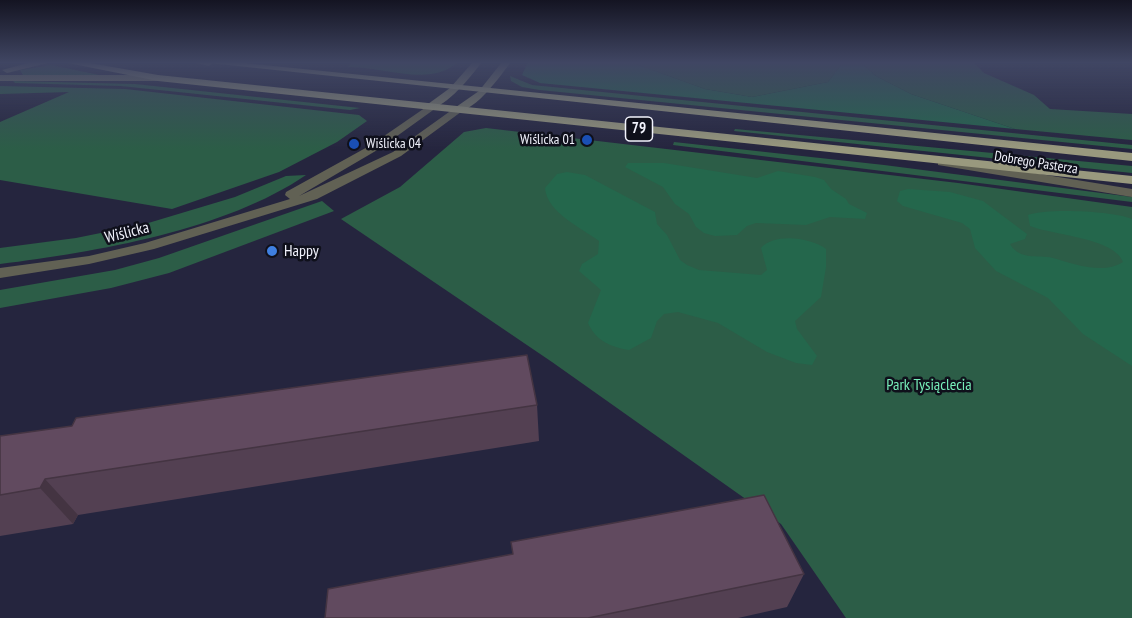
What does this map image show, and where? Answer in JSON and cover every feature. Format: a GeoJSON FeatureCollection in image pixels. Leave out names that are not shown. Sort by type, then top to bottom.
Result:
{"type":"FeatureCollection","features":[{"type":"Feature","properties":{"kind":"main road","name":"79"},"geometry":{"type":"LineString","coordinates":[[284,91],[1132,180]]}},
{"type":"Feature","properties":{"kind":"main road"},"geometry":{"type":"LineString","coordinates":[[432,106],[452,91]]}},
{"type":"Feature","properties":{"kind":"main road","name":"79"},"geometry":{"type":"LineString","coordinates":[[461,91],[1132,157]]}},
{"type":"Feature","properties":{"kind":"main road"},"geometry":{"type":"LineString","coordinates":[[460,110],[483,93]]}},
{"type":"Feature","properties":{"kind":"street","name":"Wiślicka"},"geometry":{"type":"LineString","coordinates":[[259,212],[356,159],[432,106]]}},
{"type":"Feature","properties":{"kind":"street","name":"Wiślicka"},"geometry":{"type":"LineString","coordinates":[[0,273],[115,254],[312,196],[397,154],[460,110]]}},
{"type":"Feature","properties":{"kind":"street","name":"Dobrego Pasterza"},"geometry":{"type":"LineString","coordinates":[[935,161],[1132,192]]}},
{"type":"Feature","properties":{"kind":"green space"},"geometry":{"type":"Polygon","coordinates":[[[0,91],[142,91],[359,115],[367,121],[337,142],[279,172],[172,209],[0,180],[0,122],[69,92],[0,94],[0,91]]]}},
{"type":"Feature","properties":{"kind":"green space"},"geometry":{"type":"Polygon","coordinates":[[[167,91],[199,91],[360,108],[350,110],[167,91]]]}},
{"type":"Feature","properties":{"kind":"green space"},"geometry":{"type":"Polygon","coordinates":[[[548,91],[590,91],[1132,145],[1132,149],[548,91]]]}},
{"type":"Feature","properties":{"kind":"green space"},"geometry":{"type":"Polygon","coordinates":[[[621,91],[716,91],[752,97],[783,91],[905,91],[1015,129],[621,91]]]}},
{"type":"Feature","properties":{"kind":"green space"},"geometry":{"type":"Polygon","coordinates":[[[716,91],[783,91],[752,97],[716,91]]]}},
{"type":"Feature","properties":{"kind":"green space"},"geometry":{"type":"Polygon","coordinates":[[[905,91],[1025,91],[1034,95],[1050,109],[1132,114],[1132,140],[1015,129],[905,91]]]}},
{"type":"Feature","properties":{"kind":"green space","name":"Park Tysiąclecia"},"geometry":{"type":"Polygon","coordinates":[[[486,128],[958,183],[1132,207],[1132,618],[846,618],[781,524],[552,362],[341,219],[400,187],[464,132],[486,128]]]}},
{"type":"Feature","properties":{"kind":"green space"},"geometry":{"type":"Polygon","coordinates":[[[735,129],[1132,166],[1132,173],[734,131],[735,129]]]}},
{"type":"Feature","properties":{"kind":"green space"},"geometry":{"type":"Polygon","coordinates":[[[674,142],[884,165],[1132,197],[1132,202],[673,145],[674,142]]]}},
{"type":"Feature","properties":{"kind":"green space"},"geometry":{"type":"Polygon","coordinates":[[[628,163],[664,163],[757,178],[778,171],[815,177],[824,180],[849,204],[867,213],[865,219],[830,217],[806,225],[756,223],[747,226],[737,235],[715,236],[704,233],[696,227],[689,214],[675,204],[663,187],[625,167],[628,163]]]}},
{"type":"Feature","properties":{"kind":"green space"},"geometry":{"type":"Polygon","coordinates":[[[567,172],[585,175],[655,212],[657,224],[667,235],[680,260],[699,270],[761,275],[767,270],[761,248],[774,240],[802,239],[826,249],[826,267],[821,297],[795,321],[797,329],[817,356],[812,365],[796,363],[767,352],[718,323],[678,312],[664,314],[657,321],[651,338],[629,350],[610,345],[600,339],[588,323],[601,290],[579,271],[582,264],[598,254],[599,241],[558,212],[547,197],[545,188],[557,174],[567,172]]]}},
{"type":"Feature","properties":{"kind":"green space"},"geometry":{"type":"Polygon","coordinates":[[[306,175],[274,194],[238,210],[159,236],[77,253],[0,264],[0,248],[76,238],[145,224],[235,197],[286,176],[306,175]]]}},
{"type":"Feature","properties":{"kind":"green space"},"geometry":{"type":"Polygon","coordinates":[[[908,189],[950,192],[983,201],[1027,234],[1025,239],[1010,244],[1019,253],[1053,258],[1088,267],[1107,268],[1123,262],[1118,254],[1096,242],[1030,226],[1028,215],[1080,211],[1132,219],[1132,366],[1083,334],[1048,298],[996,271],[975,248],[970,229],[962,223],[903,206],[897,201],[900,191],[908,189]]]}},
{"type":"Feature","properties":{"kind":"green space"},"geometry":{"type":"Polygon","coordinates":[[[322,201],[334,211],[169,273],[111,288],[0,308],[0,290],[115,270],[159,258],[322,201]]]}},
{"type":"Feature","properties":{"kind":"building"},"geometry":{"type":"Polygon","coordinates":[[[527,355],[537,405],[45,479],[40,488],[0,495],[0,436],[72,426],[76,418],[527,355]]]}},
{"type":"Feature","properties":{"kind":"building"},"geometry":{"type":"Polygon","coordinates":[[[764,495],[804,574],[588,618],[325,618],[328,589],[513,554],[511,542],[764,495]]]}},
{"type":"Feature","properties":{"kind":"place","name":"Wiślicka 01"},"geometry":{"type":"Point","coordinates":[587,140]}},
{"type":"Feature","properties":{"kind":"place","name":"Wiślicka 04"},"geometry":{"type":"Point","coordinates":[354,144]}},
{"type":"Feature","properties":{"kind":"place","name":"Happy"},"geometry":{"type":"Point","coordinates":[272,251]}}]}
